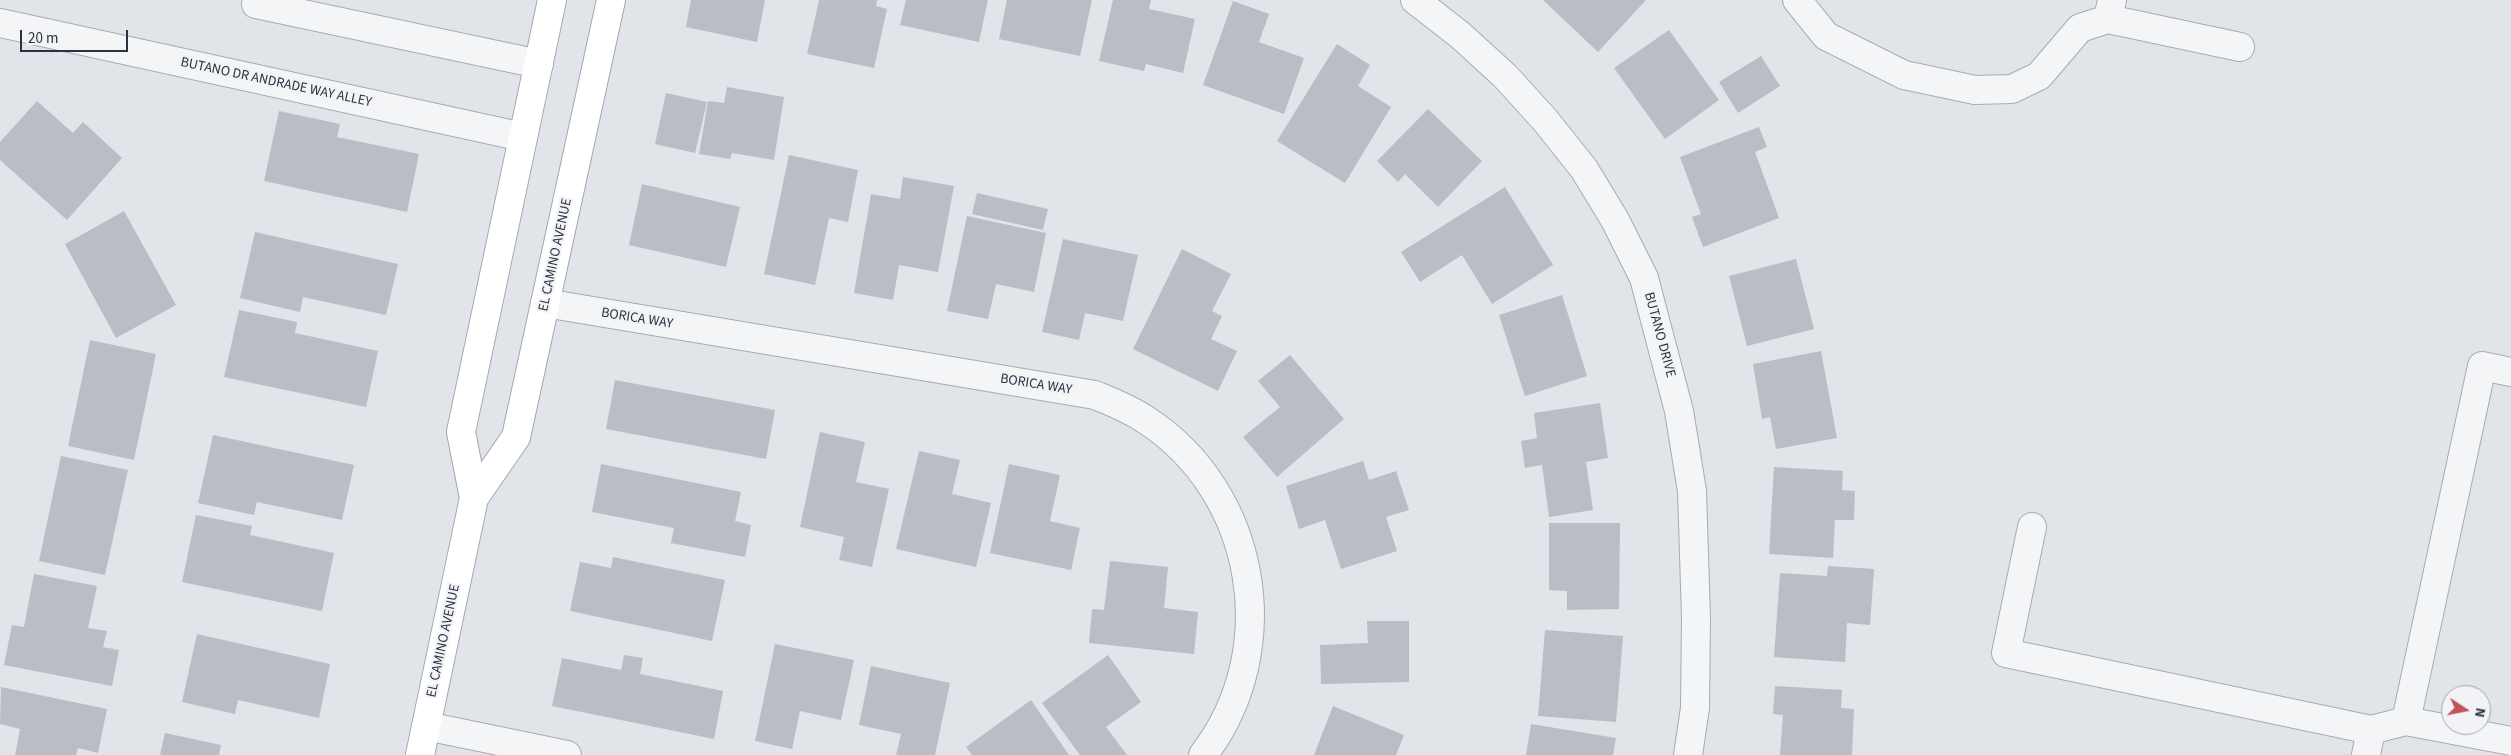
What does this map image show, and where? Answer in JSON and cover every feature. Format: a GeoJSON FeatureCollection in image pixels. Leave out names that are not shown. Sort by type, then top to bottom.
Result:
{"type":"FeatureCollection","features":[{"type":"Feature","properties":{"kind":"main road","name":"EL CAMINO AVENUE"},"geometry":{"type":"LineString","coordinates":[[474,498],[461,432],[552,0]]}},
{"type":"Feature","properties":{"kind":"main road","name":"EL CAMINO AVENUE"},"geometry":{"type":"LineString","coordinates":[[420,755],[474,498],[516,437],[611,0]]}},
{"type":"Feature","properties":{"kind":"street","name":"BUTANO DRIVE"},"geometry":{"type":"LineString","coordinates":[[1415,0],[1460,35],[1505,76],[1545,120],[1584,169],[1615,220],[1644,278],[1679,412],[1692,491],[1696,618],[1695,708],[1688,755]]}},
{"type":"Feature","properties":{"kind":"street"},"geometry":{"type":"LineString","coordinates":[[1797,0],[1826,36],[1904,75],[1974,90],[2012,89],[2039,76],[2080,28],[2110,10],[2240,47]]}},
{"type":"Feature","properties":{"kind":"street"},"geometry":{"type":"LineString","coordinates":[[250,1],[539,64]]}},
{"type":"Feature","properties":{"kind":"street","name":"BUTANO DR ANDRADE WAY ALLEY"},"geometry":{"type":"LineString","coordinates":[[0,23],[523,137]]}},
{"type":"Feature","properties":{"kind":"street","name":"BORICA WAY"},"geometry":{"type":"LineString","coordinates":[[545,303],[1095,395],[1146,419],[1189,456],[1207,477],[1222,501],[1244,554],[1249,582],[1251,619],[1245,666],[1238,693],[1227,719],[1203,755]]}},
{"type":"Feature","properties":{"kind":"street"},"geometry":{"type":"LineString","coordinates":[[2406,721],[2482,366],[2511,372]]}},
{"type":"Feature","properties":{"kind":"street"},"geometry":{"type":"LineString","coordinates":[[2032,527],[2006,653],[2368,742],[2406,721],[2511,741]]}},
{"type":"Feature","properties":{"kind":"street"},"geometry":{"type":"LineString","coordinates":[[426,726],[567,755]]}},
{"type":"Feature","properties":{"kind":"building"},"geometry":{"type":"Polygon","coordinates":[[[691,0],[765,0],[757,42],[686,27],[691,0]]]}},
{"type":"Feature","properties":{"kind":"building"},"geometry":{"type":"Polygon","coordinates":[[[819,0],[877,0],[876,6],[887,9],[874,68],[807,54],[819,0]]]}},
{"type":"Feature","properties":{"kind":"building"},"geometry":{"type":"Polygon","coordinates":[[[906,0],[988,0],[979,42],[900,25],[906,0]]]}},
{"type":"Feature","properties":{"kind":"building"},"geometry":{"type":"Polygon","coordinates":[[[1007,0],[1092,0],[1080,56],[999,39],[1007,0]]]}},
{"type":"Feature","properties":{"kind":"building"},"geometry":{"type":"Polygon","coordinates":[[[1113,0],[1151,0],[1149,9],[1195,19],[1183,73],[1146,64],[1144,71],[1099,61],[1113,0]]]}},
{"type":"Feature","properties":{"kind":"building"},"geometry":{"type":"Polygon","coordinates":[[[1543,0],[1646,0],[1598,52],[1543,0]]]}},
{"type":"Feature","properties":{"kind":"building"},"geometry":{"type":"Polygon","coordinates":[[[1233,1],[1269,14],[1259,42],[1304,58],[1284,114],[1203,85],[1233,1]]]}},
{"type":"Feature","properties":{"kind":"building"},"geometry":{"type":"Polygon","coordinates":[[[1669,30],[1719,100],[1665,139],[1614,68],[1669,30]]]}},
{"type":"Feature","properties":{"kind":"building"},"geometry":{"type":"Polygon","coordinates":[[[1337,44],[1370,65],[1358,86],[1391,107],[1345,183],[1277,141],[1337,44]]]}},
{"type":"Feature","properties":{"kind":"building"},"geometry":{"type":"Polygon","coordinates":[[[1761,56],[1780,86],[1738,113],[1719,82],[1761,56]]]}},
{"type":"Feature","properties":{"kind":"building"},"geometry":{"type":"Polygon","coordinates":[[[727,87],[784,97],[774,160],[732,153],[730,159],[699,154],[708,101],[724,103],[727,87]]]}},
{"type":"Feature","properties":{"kind":"building"},"geometry":{"type":"Polygon","coordinates":[[[666,93],[707,102],[695,153],[655,144],[666,93]]]}},
{"type":"Feature","properties":{"kind":"building"},"geometry":{"type":"Polygon","coordinates":[[[37,101],[73,133],[83,122],[122,158],[67,220],[0,160],[0,142],[37,101]]]}},
{"type":"Feature","properties":{"kind":"building"},"geometry":{"type":"Polygon","coordinates":[[[1428,109],[1482,161],[1438,207],[1405,174],[1398,182],[1377,161],[1428,109]]]}},
{"type":"Feature","properties":{"kind":"building"},"geometry":{"type":"Polygon","coordinates":[[[279,111],[340,124],[337,137],[419,154],[407,212],[264,181],[279,111]]]}},
{"type":"Feature","properties":{"kind":"building"},"geometry":{"type":"Polygon","coordinates":[[[1759,127],[1767,147],[1755,152],[1779,218],[1703,247],[1692,217],[1701,214],[1680,157],[1759,127]]]}},
{"type":"Feature","properties":{"kind":"building"},"geometry":{"type":"Polygon","coordinates":[[[789,155],[858,170],[848,222],[829,218],[815,285],[764,274],[789,155]]]}},
{"type":"Feature","properties":{"kind":"building"},"geometry":{"type":"Polygon","coordinates":[[[903,177],[954,186],[938,272],[899,265],[893,300],[854,293],[871,194],[900,199],[903,177]]]}},
{"type":"Feature","properties":{"kind":"building"},"geometry":{"type":"Polygon","coordinates":[[[642,184],[740,207],[726,267],[629,245],[642,184]]]}},
{"type":"Feature","properties":{"kind":"building"},"geometry":{"type":"Polygon","coordinates":[[[1505,187],[1553,265],[1492,304],[1462,255],[1420,282],[1401,252],[1505,187]]]}},
{"type":"Feature","properties":{"kind":"building"},"geometry":{"type":"Polygon","coordinates":[[[977,193],[1048,209],[1043,230],[972,214],[977,193]]]}},
{"type":"Feature","properties":{"kind":"building"},"geometry":{"type":"Polygon","coordinates":[[[124,211],[176,305],[116,338],[65,244],[124,211]]]}},
{"type":"Feature","properties":{"kind":"building"},"geometry":{"type":"Polygon","coordinates":[[[967,216],[1046,233],[1034,292],[996,284],[988,319],[947,311],[967,216]]]}},
{"type":"Feature","properties":{"kind":"building"},"geometry":{"type":"Polygon","coordinates":[[[255,232],[398,264],[386,315],[303,297],[300,312],[240,298],[255,232]]]}},
{"type":"Feature","properties":{"kind":"building"},"geometry":{"type":"Polygon","coordinates":[[[1063,239],[1138,255],[1123,321],[1085,313],[1079,340],[1042,332],[1063,239]]]}},
{"type":"Feature","properties":{"kind":"building"},"geometry":{"type":"Polygon","coordinates":[[[1182,249],[1231,274],[1212,311],[1222,316],[1211,339],[1237,351],[1218,391],[1133,349],[1182,249]]]}},
{"type":"Feature","properties":{"kind":"building"},"geometry":{"type":"Polygon","coordinates":[[[1796,259],[1814,329],[1747,346],[1729,276],[1796,259]]]}},
{"type":"Feature","properties":{"kind":"building"},"geometry":{"type":"Polygon","coordinates":[[[1562,295],[1587,376],[1525,396],[1499,315],[1562,295]]]}},
{"type":"Feature","properties":{"kind":"building"},"geometry":{"type":"Polygon","coordinates":[[[239,310],[297,322],[295,333],[378,351],[366,407],[224,377],[239,310]]]}},
{"type":"Feature","properties":{"kind":"building"},"geometry":{"type":"Polygon","coordinates":[[[90,340],[156,354],[134,460],[68,446],[90,340]]]}},
{"type":"Feature","properties":{"kind":"building"},"geometry":{"type":"Polygon","coordinates":[[[1821,351],[1837,438],[1776,449],[1770,417],[1762,419],[1753,364],[1821,351]]]}},
{"type":"Feature","properties":{"kind":"building"},"geometry":{"type":"Polygon","coordinates":[[[1290,355],[1344,419],[1277,477],[1243,437],[1280,407],[1258,381],[1290,355]]]}},
{"type":"Feature","properties":{"kind":"building"},"geometry":{"type":"Polygon","coordinates":[[[615,380],[775,410],[766,459],[606,429],[615,380]]]}},
{"type":"Feature","properties":{"kind":"building"},"geometry":{"type":"Polygon","coordinates":[[[1600,403],[1608,458],[1586,462],[1593,510],[1549,517],[1542,465],[1525,468],[1521,441],[1537,438],[1534,413],[1600,403]]]}},
{"type":"Feature","properties":{"kind":"building"},"geometry":{"type":"Polygon","coordinates":[[[820,432],[865,442],[856,482],[889,489],[872,567],[839,560],[844,537],[800,527],[820,432]]]}},
{"type":"Feature","properties":{"kind":"building"},"geometry":{"type":"Polygon","coordinates":[[[213,435],[354,465],[342,520],[257,502],[254,515],[198,503],[213,435]]]}},
{"type":"Feature","properties":{"kind":"building"},"geometry":{"type":"Polygon","coordinates":[[[919,451],[960,460],[952,494],[991,503],[976,567],[896,549],[919,451]]]}},
{"type":"Feature","properties":{"kind":"building"},"geometry":{"type":"Polygon","coordinates":[[[61,456],[128,470],[105,575],[39,561],[61,456]]]}},
{"type":"Feature","properties":{"kind":"building"},"geometry":{"type":"Polygon","coordinates":[[[1363,461],[1369,480],[1396,471],[1409,510],[1386,517],[1397,551],[1341,569],[1325,520],[1299,529],[1286,486],[1363,461]]]}},
{"type":"Feature","properties":{"kind":"building"},"geometry":{"type":"Polygon","coordinates":[[[601,464],[741,492],[735,521],[751,525],[745,557],[671,543],[674,528],[592,512],[601,464]]]}},
{"type":"Feature","properties":{"kind":"building"},"geometry":{"type":"Polygon","coordinates":[[[1009,464],[1060,475],[1050,521],[1080,528],[1071,570],[990,553],[1009,464]]]}},
{"type":"Feature","properties":{"kind":"building"},"geometry":{"type":"Polygon","coordinates":[[[1774,467],[1843,471],[1842,490],[1855,491],[1854,520],[1835,520],[1833,558],[1769,554],[1774,467]]]}},
{"type":"Feature","properties":{"kind":"building"},"geometry":{"type":"Polygon","coordinates":[[[196,515],[252,526],[250,535],[334,553],[322,611],[182,582],[196,515]]]}},
{"type":"Feature","properties":{"kind":"building"},"geometry":{"type":"Polygon","coordinates":[[[1549,523],[1620,523],[1619,609],[1567,610],[1567,591],[1549,590],[1549,523]]]}},
{"type":"Feature","properties":{"kind":"building"},"geometry":{"type":"Polygon","coordinates":[[[613,557],[725,580],[712,641],[570,611],[580,562],[611,568],[613,557]]]}},
{"type":"Feature","properties":{"kind":"building"},"geometry":{"type":"Polygon","coordinates":[[[1110,561],[1168,567],[1164,608],[1198,612],[1194,654],[1089,643],[1092,609],[1104,610],[1110,561]]]}},
{"type":"Feature","properties":{"kind":"building"},"geometry":{"type":"Polygon","coordinates":[[[1828,566],[1874,569],[1870,625],[1847,623],[1845,662],[1774,657],[1780,573],[1827,576],[1828,566]]]}},
{"type":"Feature","properties":{"kind":"building"},"geometry":{"type":"Polygon","coordinates":[[[34,574],[97,586],[88,628],[107,631],[103,647],[119,650],[112,686],[4,665],[12,625],[24,627],[34,574]]]}},
{"type":"Feature","properties":{"kind":"building"},"geometry":{"type":"Polygon","coordinates":[[[1367,621],[1409,621],[1409,682],[1321,684],[1320,645],[1368,643],[1367,621]]]}},
{"type":"Feature","properties":{"kind":"building"},"geometry":{"type":"Polygon","coordinates":[[[1545,630],[1623,636],[1616,722],[1538,716],[1545,630]]]}},
{"type":"Feature","properties":{"kind":"building"},"geometry":{"type":"Polygon","coordinates":[[[197,634],[330,664],[319,718],[238,700],[235,714],[182,702],[197,634]]]}},
{"type":"Feature","properties":{"kind":"building"},"geometry":{"type":"Polygon","coordinates":[[[775,644],[854,660],[841,720],[800,711],[792,749],[755,741],[775,644]]]}},
{"type":"Feature","properties":{"kind":"building"},"geometry":{"type":"Polygon","coordinates":[[[624,655],[643,658],[640,674],[723,691],[714,739],[552,706],[562,658],[621,670],[624,655]]]}},
{"type":"Feature","properties":{"kind":"building"},"geometry":{"type":"Polygon","coordinates":[[[1108,655],[1141,702],[1106,727],[1127,755],[1080,755],[1042,703],[1108,655]]]}},
{"type":"Feature","properties":{"kind":"building"},"geometry":{"type":"Polygon","coordinates":[[[871,666],[950,683],[935,755],[896,755],[901,734],[859,725],[871,666]]]}},
{"type":"Feature","properties":{"kind":"building"},"geometry":{"type":"Polygon","coordinates":[[[1775,686],[1842,690],[1841,708],[1854,709],[1852,755],[1780,755],[1783,715],[1773,714],[1775,686]]]}},
{"type":"Feature","properties":{"kind":"building"},"geometry":{"type":"Polygon","coordinates":[[[1,687],[107,709],[98,753],[78,748],[76,755],[15,755],[20,729],[0,724],[1,687]]]}},
{"type":"Feature","properties":{"kind":"building"},"geometry":{"type":"Polygon","coordinates":[[[1031,700],[1069,755],[972,755],[966,747],[1031,700]]]}},
{"type":"Feature","properties":{"kind":"building"},"geometry":{"type":"Polygon","coordinates":[[[1333,706],[1404,735],[1396,755],[1314,755],[1333,706]]]}},
{"type":"Feature","properties":{"kind":"building"},"geometry":{"type":"Polygon","coordinates":[[[1531,724],[1616,738],[1613,755],[1526,755],[1531,724]]]}},
{"type":"Feature","properties":{"kind":"building"},"geometry":{"type":"Polygon","coordinates":[[[165,733],[221,745],[219,755],[160,755],[165,733]]]}}]}
